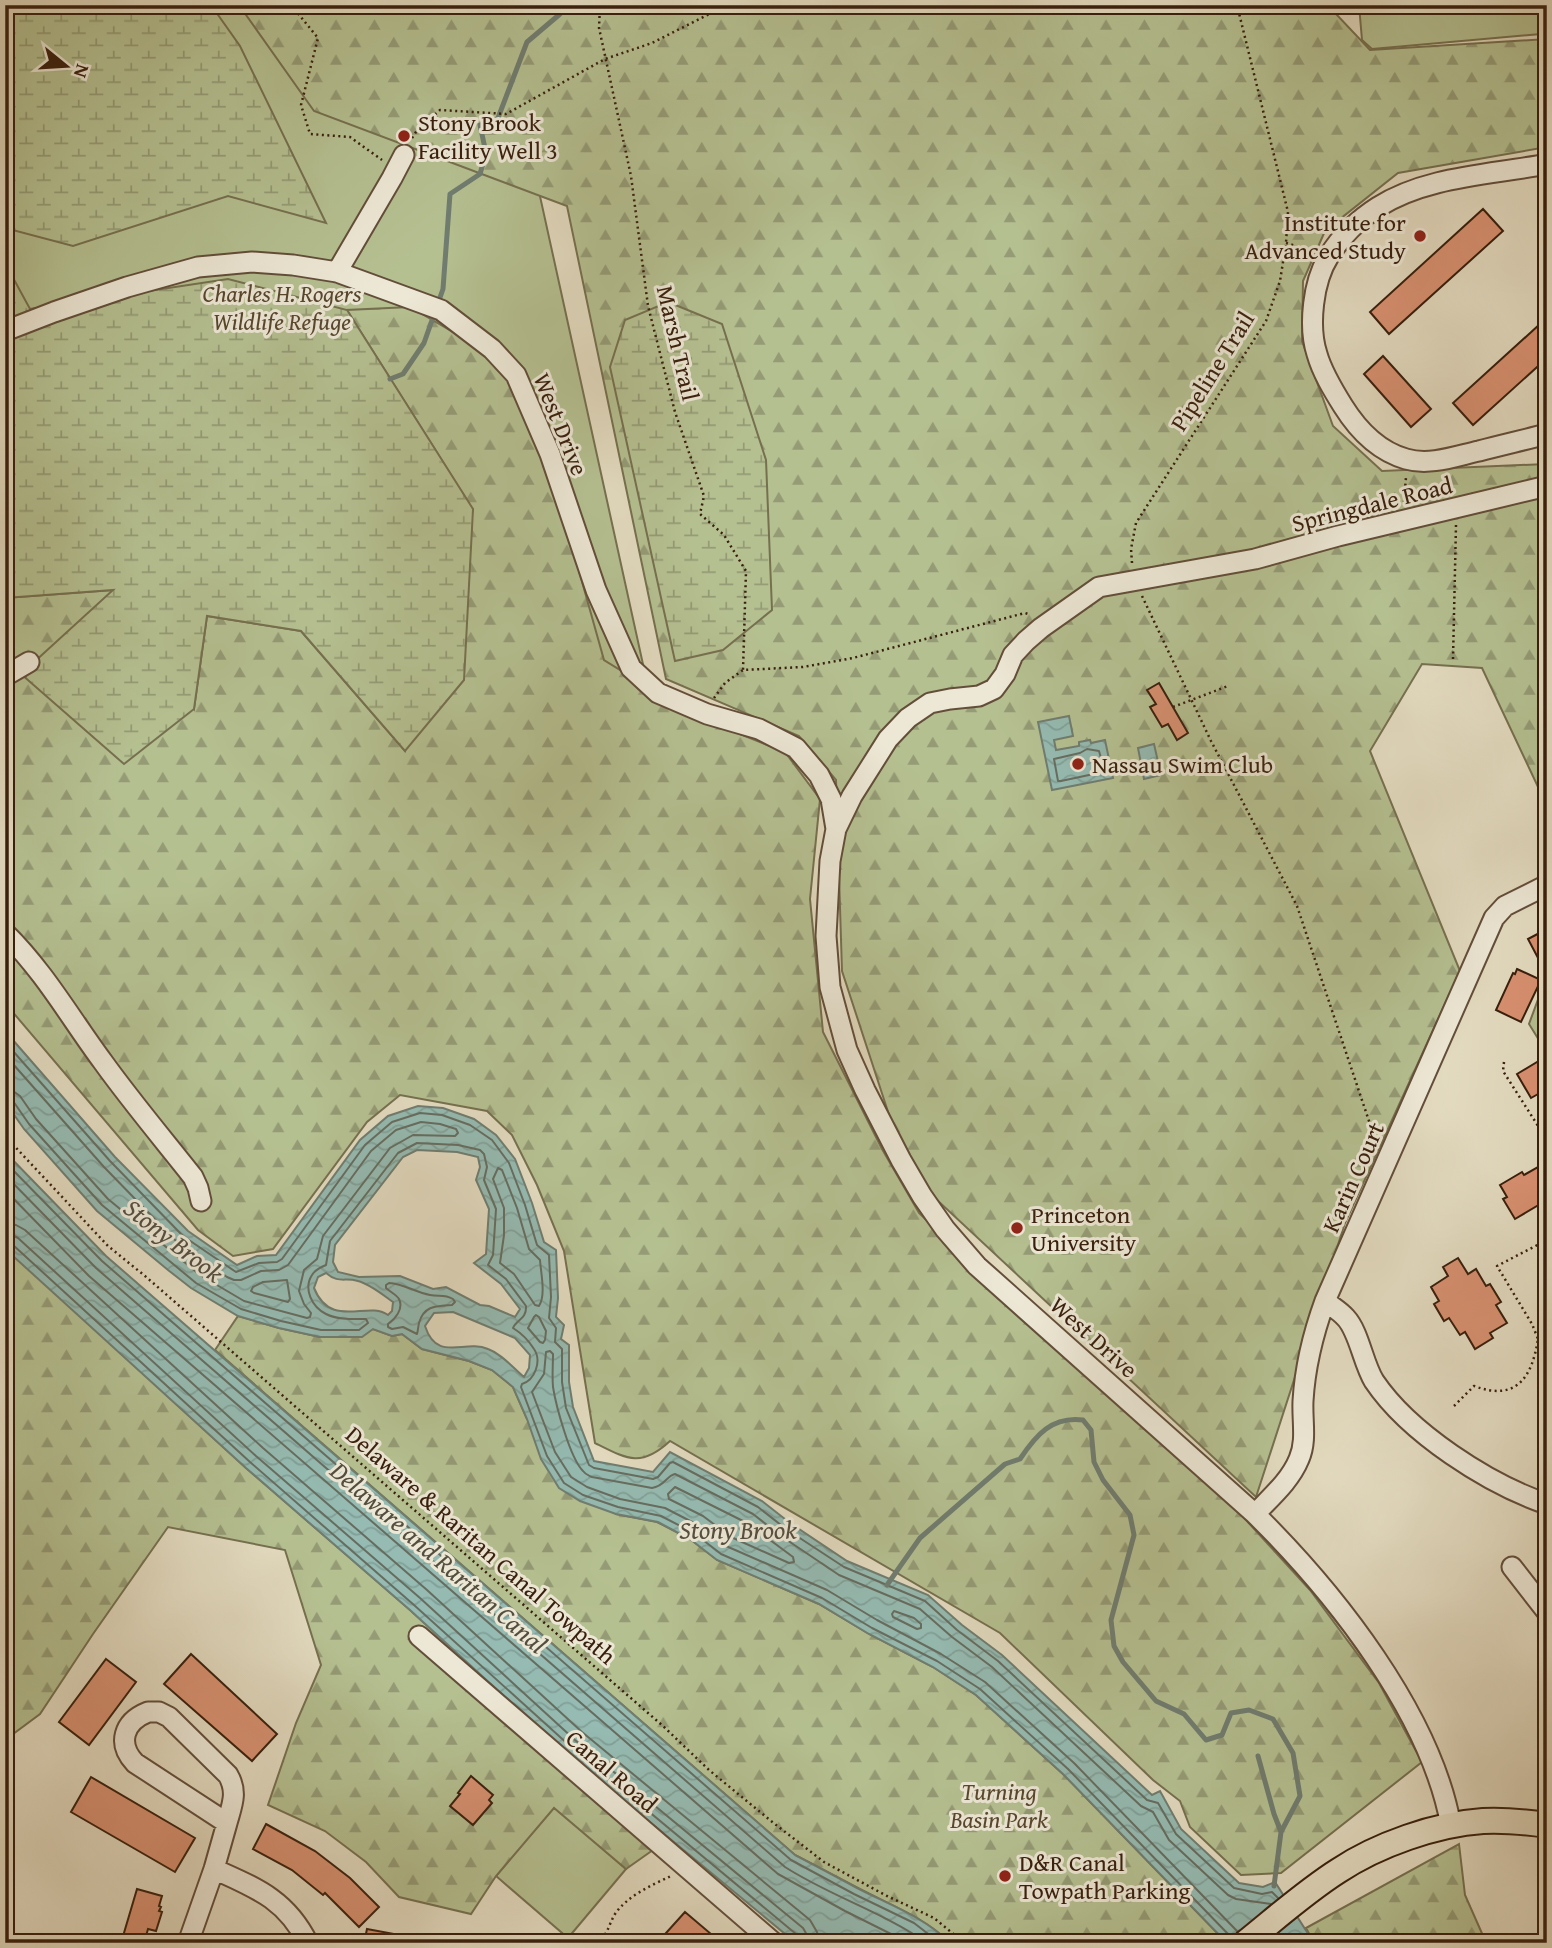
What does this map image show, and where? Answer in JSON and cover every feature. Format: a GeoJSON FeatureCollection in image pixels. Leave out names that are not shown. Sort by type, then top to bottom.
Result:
{"type":"FeatureCollection","features":[{"type":"Feature","properties":{"kind":"main road"},"geometry":{"type":"LineString","coordinates":[[1245,1943],[1335,1872],[1381,1847],[1418,1834],[1469,1822],[1547,1825]]}},
{"type":"Feature","properties":{"kind":"street"},"geometry":{"type":"LineString","coordinates":[[337,272],[400,162]]}},
{"type":"Feature","properties":{"kind":"street"},"geometry":{"type":"LineString","coordinates":[[1547,164],[1462,177],[1411,191],[1377,207],[1347,232],[1328,257],[1317,286],[1312,318],[1316,353],[1333,390],[1355,425],[1381,449],[1408,460],[1434,461],[1547,434]]}},
{"type":"Feature","properties":{"kind":"street","name":"West Drive"},"geometry":{"type":"LineString","coordinates":[[5,331],[127,287],[198,267],[251,262],[337,272],[436,308],[492,349],[516,375],[550,454],[596,590],[631,668],[658,693],[707,713],[759,729],[796,748],[819,775],[831,799],[836,829]]}},
{"type":"Feature","properties":{"kind":"street","name":"Springdale Road"},"geometry":{"type":"LineString","coordinates":[[1210,568],[1547,486]]}},
{"type":"Feature","properties":{"kind":"street","name":"West Drive"},"geometry":{"type":"LineString","coordinates":[[1210,568],[1100,587],[1026,640],[1013,655],[995,689],[979,696],[930,703],[908,718],[888,739],[852,796],[836,829],[830,861],[826,936],[830,987],[847,1050],[865,1090],[901,1160],[945,1229],[977,1266],[1255,1514],[1315,1577],[1375,1657],[1405,1707],[1426,1748],[1446,1799],[1451,1826]]}},
{"type":"Feature","properties":{"kind":"street"},"geometry":{"type":"LineString","coordinates":[[5,676],[29,662]]}},
{"type":"Feature","properties":{"kind":"street","name":"Karin Court"},"geometry":{"type":"LineString","coordinates":[[1255,1514],[1290,1475],[1300,1458],[1304,1442],[1303,1404],[1306,1373],[1312,1339],[1325,1301],[1494,918],[1505,906],[1547,885]]}},
{"type":"Feature","properties":{"kind":"street"},"geometry":{"type":"LineString","coordinates":[[5,933],[41,974],[104,1065],[192,1177],[201,1201]]}},
{"type":"Feature","properties":{"kind":"street"},"geometry":{"type":"LineString","coordinates":[[1325,1301],[1347,1319],[1373,1379],[1389,1402],[1473,1469],[1547,1504]]}},
{"type":"Feature","properties":{"kind":"street"},"geometry":{"type":"LineString","coordinates":[[1512,1567],[1547,1612]]}},
{"type":"Feature","properties":{"kind":"street","name":"Canal Road"},"geometry":{"type":"LineString","coordinates":[[419,1636],[774,1943]]}},
{"type":"Feature","properties":{"kind":"street"},"geometry":{"type":"LineString","coordinates":[[188,1943],[227,1823],[234,1796],[233,1783],[228,1774],[169,1717],[159,1712],[138,1716],[129,1725],[125,1736],[129,1757],[227,1823]]}},
{"type":"Feature","properties":{"kind":"street"},"geometry":{"type":"LineString","coordinates":[[214,1869],[260,1890],[280,1904],[295,1921],[308,1943]]}},
{"type":"Feature","properties":{"kind":"path"},"geometry":{"type":"LineString","coordinates":[[291,5],[318,38],[302,105],[310,134],[350,137],[400,162],[416,132],[440,110],[506,114],[605,59],[652,43],[727,5]]}},
{"type":"Feature","properties":{"kind":"path","name":"Marsh Trail"},"geometry":{"type":"LineString","coordinates":[[600,5],[599,28],[631,176],[648,306],[675,412],[704,496],[699,514],[724,535],[746,571],[743,670]]}},
{"type":"Feature","properties":{"kind":"path","name":"Pipeline Trail"},"geometry":{"type":"LineString","coordinates":[[1237,5],[1288,212],[1280,281],[1266,321],[1136,523],[1131,549],[1135,580],[1191,700],[1297,906],[1384,1167]]}},
{"type":"Feature","properties":{"kind":"path"},"geometry":{"type":"LineString","coordinates":[[1286,243],[1328,257]]}},
{"type":"Feature","properties":{"kind":"path"},"geometry":{"type":"LineString","coordinates":[[1402,521],[1408,460]]}},
{"type":"Feature","properties":{"kind":"path"},"geometry":{"type":"LineString","coordinates":[[1453,659],[1457,508]]}},
{"type":"Feature","properties":{"kind":"path"},"geometry":{"type":"LineString","coordinates":[[707,713],[715,695],[725,682],[743,670],[803,667],[853,658],[1025,613],[1056,619]]}},
{"type":"Feature","properties":{"kind":"path"},"geometry":{"type":"LineString","coordinates":[[1173,707],[1228,686]]}},
{"type":"Feature","properties":{"kind":"path"},"geometry":{"type":"LineString","coordinates":[[1504,1062],[1503,1070],[1547,1140]]}},
{"type":"Feature","properties":{"kind":"path","name":"Delaware & Raritan Canal Towpath"},"geometry":{"type":"LineString","coordinates":[[5,1136],[108,1246],[730,1787],[824,1862],[887,1896],[934,1917],[962,1943]]}},
{"type":"Feature","properties":{"kind":"path"},"geometry":{"type":"LineString","coordinates":[[1547,1240],[1497,1266],[1532,1324],[1538,1339],[1547,1349]]}},
{"type":"Feature","properties":{"kind":"path"},"geometry":{"type":"LineString","coordinates":[[1454,1406],[1474,1386],[1488,1391],[1506,1390],[1520,1383],[1530,1371],[1538,1339]]}},
{"type":"Feature","properties":{"kind":"path"},"geometry":{"type":"LineString","coordinates":[[598,1943],[604,1938],[617,1911],[635,1896],[671,1876],[692,1872]]}},
{"type":"Feature","properties":{"kind":"green space","name":"Charles H. Rogers Wildlife Refuge"},"geometry":{"type":"Polygon","coordinates":[[[5,5],[406,5],[510,60],[650,696],[5,352],[5,5]]]}},
{"type":"Feature","properties":{"kind":"green space"},"geometry":{"type":"Polygon","coordinates":[[[5,5],[211,5],[240,46],[326,223],[228,196],[73,246],[5,228],[5,5]]]}},
{"type":"Feature","properties":{"kind":"green space"},"geometry":{"type":"Polygon","coordinates":[[[239,5],[1333,5],[1336,14],[1370,50],[1547,39],[1547,147],[1398,173],[1325,231],[1303,281],[1302,341],[1333,426],[1382,471],[1546,464],[1547,806],[1482,668],[1422,664],[1370,751],[1460,971],[1345,1223],[1256,1497],[908,1173],[842,971],[836,780],[799,736],[666,679],[567,206],[314,111],[239,5]]]}},
{"type":"Feature","properties":{"kind":"green space"},"geometry":{"type":"Polygon","coordinates":[[[1359,5],[1547,5],[1547,28],[1541,34],[1372,49],[1362,40],[1359,5]]]}},
{"type":"Feature","properties":{"kind":"green space"},"geometry":{"type":"Polygon","coordinates":[[[5,263],[30,309],[228,279],[347,310],[473,509],[464,680],[405,751],[301,631],[207,616],[194,709],[124,764],[21,674],[113,590],[5,598],[5,263]]]}},
{"type":"Feature","properties":{"kind":"green space"},"geometry":{"type":"Polygon","coordinates":[[[668,302],[722,324],[766,460],[772,610],[723,650],[675,661],[610,367],[625,320],[668,302]]]}},
{"type":"Feature","properties":{"kind":"green space"},"geometry":{"type":"Polygon","coordinates":[[[410,307],[506,363],[560,503],[604,660],[695,716],[785,752],[820,799],[810,899],[823,1032],[882,1149],[919,1213],[1050,1341],[1235,1508],[1310,1590],[1379,1683],[1422,1762],[1281,1873],[1241,1875],[1190,1827],[1180,1801],[1153,1780],[1000,1633],[670,1441],[651,1455],[642,1458],[625,1457],[595,1443],[564,1251],[537,1185],[512,1135],[487,1111],[400,1095],[367,1122],[273,1249],[233,1256],[198,1230],[5,1003],[5,598],[114,590],[194,709],[207,616],[301,631],[405,751],[473,510],[347,310],[410,307]]]}},
{"type":"Feature","properties":{"kind":"green space"},"geometry":{"type":"Polygon","coordinates":[[[1547,975],[1547,1053],[1529,1024],[1547,975]]]}},
{"type":"Feature","properties":{"kind":"green space"},"geometry":{"type":"Polygon","coordinates":[[[5,1247],[246,1468],[410,1610],[565,1752],[670,1838],[626,1869],[554,1808],[496,1876],[471,1914],[399,1897],[366,1862],[325,1831],[268,1805],[296,1723],[321,1665],[285,1550],[168,1527],[40,1714],[5,1740],[5,1247]]]}},
{"type":"Feature","properties":{"kind":"green space","name":"Turning Basin Park"},"geometry":{"type":"Polygon","coordinates":[[[238,1316],[320,1337],[373,1329],[392,1336],[402,1334],[422,1349],[492,1370],[513,1387],[527,1419],[616,1514],[657,1522],[690,1539],[717,1560],[819,1604],[933,1667],[976,1695],[1063,1774],[1227,1943],[950,1943],[918,1919],[795,1855],[215,1350],[238,1316]]]}},
{"type":"Feature","properties":{"kind":"green space"},"geometry":{"type":"Polygon","coordinates":[[[554,1807],[626,1869],[568,1938],[496,1876],[554,1807]]]}},
{"type":"Feature","properties":{"kind":"green space"},"geometry":{"type":"Polygon","coordinates":[[[1459,1844],[1465,1895],[1484,1938],[1494,1943],[1314,1943],[1306,1928],[1459,1844]]]}},
{"type":"Feature","properties":{"kind":"water","name":"Nassau Swim Club"},"geometry":{"type":"Polygon","coordinates":[[[1069,716],[1073,736],[1054,740],[1056,750],[1079,746],[1079,742],[1105,740],[1113,778],[1052,790],[1038,722],[1069,716]]]}},
{"type":"Feature","properties":{"kind":"water","name":"Nassau Swim Club"},"geometry":{"type":"Polygon","coordinates":[[[1154,744],[1161,775],[1144,779],[1138,748],[1154,744]]]}},
{"type":"Feature","properties":{"kind":"water","name":"Stony Brook"},"geometry":{"type":"Polygon","coordinates":[[[5,1031],[115,1157],[188,1231],[237,1265],[257,1256],[276,1255],[360,1140],[388,1116],[418,1106],[443,1108],[474,1119],[496,1135],[515,1159],[544,1242],[556,1250],[556,1317],[564,1325],[561,1339],[569,1345],[569,1382],[573,1407],[594,1461],[653,1472],[670,1452],[762,1501],[847,1561],[928,1595],[1002,1655],[1152,1795],[1160,1791],[1181,1829],[1239,1883],[1263,1887],[1275,1882],[1314,1943],[1227,1943],[1063,1774],[976,1695],[933,1667],[819,1604],[717,1560],[690,1539],[658,1522],[616,1514],[580,1501],[559,1488],[541,1459],[513,1387],[492,1370],[422,1349],[402,1334],[392,1336],[373,1329],[362,1337],[320,1337],[279,1328],[238,1316],[191,1288],[97,1211],[24,1129],[5,1102],[5,1031]],[[417,1150],[403,1157],[335,1245],[333,1262],[338,1272],[359,1277],[400,1276],[433,1289],[446,1287],[480,1305],[515,1317],[520,1309],[501,1284],[474,1263],[486,1254],[489,1209],[476,1180],[480,1167],[478,1157],[457,1152],[417,1150]],[[326,1273],[318,1277],[314,1288],[321,1301],[330,1308],[350,1312],[380,1311],[388,1315],[392,1311],[393,1302],[363,1282],[342,1280],[326,1273]],[[453,1312],[434,1313],[425,1326],[437,1344],[452,1348],[470,1346],[488,1349],[503,1358],[524,1377],[529,1368],[530,1355],[515,1338],[453,1312]]]}},
{"type":"Feature","properties":{"kind":"water","name":"Delaware and Raritan Canal"},"geometry":{"type":"Polygon","coordinates":[[[5,1152],[106,1256],[795,1855],[918,1919],[950,1943],[796,1943],[565,1752],[13,1256],[5,1247],[5,1152]]]}},
{"type":"Feature","properties":{"kind":"building"},"geometry":{"type":"Polygon","coordinates":[[[1483,209],[1503,231],[1389,334],[1370,312],[1483,209]]]}},
{"type":"Feature","properties":{"kind":"building"},"geometry":{"type":"Polygon","coordinates":[[[1540,324],[1547,332],[1547,358],[1473,425],[1453,403],[1540,324]]]}},
{"type":"Feature","properties":{"kind":"building"},"geometry":{"type":"Polygon","coordinates":[[[1383,356],[1431,409],[1411,427],[1364,374],[1383,356]]]}},
{"type":"Feature","properties":{"kind":"building","name":"Nassau Swim Club"},"geometry":{"type":"Polygon","coordinates":[[[1159,683],[1188,733],[1177,740],[1168,724],[1162,727],[1150,707],[1156,704],[1147,690],[1159,683]]]}},
{"type":"Feature","properties":{"kind":"building"},"geometry":{"type":"Polygon","coordinates":[[[1547,929],[1547,975],[1528,939],[1547,929]]]}},
{"type":"Feature","properties":{"kind":"building"},"geometry":{"type":"Polygon","coordinates":[[[1517,969],[1541,980],[1521,1022],[1496,1010],[1517,969]]]}},
{"type":"Feature","properties":{"kind":"building"},"geometry":{"type":"Polygon","coordinates":[[[1547,1056],[1547,1089],[1531,1098],[1517,1074],[1547,1056]]]}},
{"type":"Feature","properties":{"kind":"building"},"geometry":{"type":"Polygon","coordinates":[[[1547,1162],[1547,1200],[1515,1219],[1503,1199],[1507,1197],[1500,1185],[1547,1162]]]}},
{"type":"Feature","properties":{"kind":"building"},"geometry":{"type":"Polygon","coordinates":[[[1458,1258],[1468,1274],[1476,1269],[1486,1286],[1490,1284],[1501,1302],[1496,1305],[1507,1323],[1490,1333],[1493,1338],[1475,1349],[1465,1332],[1460,1335],[1449,1318],[1444,1321],[1434,1304],[1439,1301],[1431,1287],[1448,1276],[1443,1267],[1458,1258]]]}},
{"type":"Feature","properties":{"kind":"building"},"geometry":{"type":"Polygon","coordinates":[[[191,1654],[277,1734],[252,1761],[164,1684],[191,1654]]]}},
{"type":"Feature","properties":{"kind":"building"},"geometry":{"type":"Polygon","coordinates":[[[106,1659],[136,1682],[89,1745],[59,1722],[106,1659]]]}},
{"type":"Feature","properties":{"kind":"building"},"geometry":{"type":"Polygon","coordinates":[[[471,1776],[493,1795],[489,1800],[492,1803],[473,1825],[450,1806],[471,1776]]]}},
{"type":"Feature","properties":{"kind":"building"},"geometry":{"type":"Polygon","coordinates":[[[91,1777],[195,1838],[175,1872],[71,1812],[91,1777]]]}},
{"type":"Feature","properties":{"kind":"building"},"geometry":{"type":"Polygon","coordinates":[[[266,1824],[315,1851],[350,1878],[379,1907],[359,1927],[325,1893],[323,1895],[292,1870],[253,1849],[266,1824]]]}},
{"type":"Feature","properties":{"kind":"building"},"geometry":{"type":"Polygon","coordinates":[[[137,1889],[162,1896],[159,1911],[162,1912],[156,1931],[148,1929],[144,1943],[121,1943],[137,1889]]]}},
{"type":"Feature","properties":{"kind":"building"},"geometry":{"type":"Polygon","coordinates":[[[685,1912],[711,1934],[703,1943],[657,1943],[685,1912]]]}},
{"type":"Feature","properties":{"kind":"building"},"geometry":{"type":"Polygon","coordinates":[[[367,1929],[405,1936],[405,1943],[364,1943],[367,1929]]]}},
{"type":"Feature","properties":{"kind":"waterway"},"geometry":{"type":"LineString","coordinates":[[390,379],[403,374],[424,343],[443,289],[450,194],[480,174],[486,153],[480,125],[492,123],[498,118],[527,42],[560,14],[565,5]]}},
{"type":"Feature","properties":{"kind":"waterway"},"geometry":{"type":"LineString","coordinates":[[887,1585],[920,1538],[1005,1464],[1020,1459],[1046,1429],[1062,1421],[1083,1420],[1091,1430],[1094,1462],[1103,1480],[1130,1515],[1134,1535],[1111,1620],[1114,1646],[1123,1662],[1156,1701],[1184,1714],[1206,1740],[1222,1735],[1231,1713],[1249,1710],[1273,1719],[1293,1753],[1300,1796],[1281,1832],[1274,1886]]}},
{"type":"Feature","properties":{"kind":"waterway"},"geometry":{"type":"LineString","coordinates":[[1258,1756],[1281,1832]]}},
{"type":"Feature","properties":{"kind":"place","name":"Stony Brook Facility Well 3"},"geometry":{"type":"Point","coordinates":[404,136]}},
{"type":"Feature","properties":{"kind":"place","name":"Institute for Advanced Study"},"geometry":{"type":"Point","coordinates":[1420,236]}},
{"type":"Feature","properties":{"kind":"place","name":"Nassau Swim Club"},"geometry":{"type":"Point","coordinates":[1078,764]}},
{"type":"Feature","properties":{"kind":"place","name":"Princeton University"},"geometry":{"type":"Point","coordinates":[1017,1228]}},
{"type":"Feature","properties":{"kind":"place","name":"D&R Canal Towpath Parking"},"geometry":{"type":"Point","coordinates":[1005,1876]}}]}
